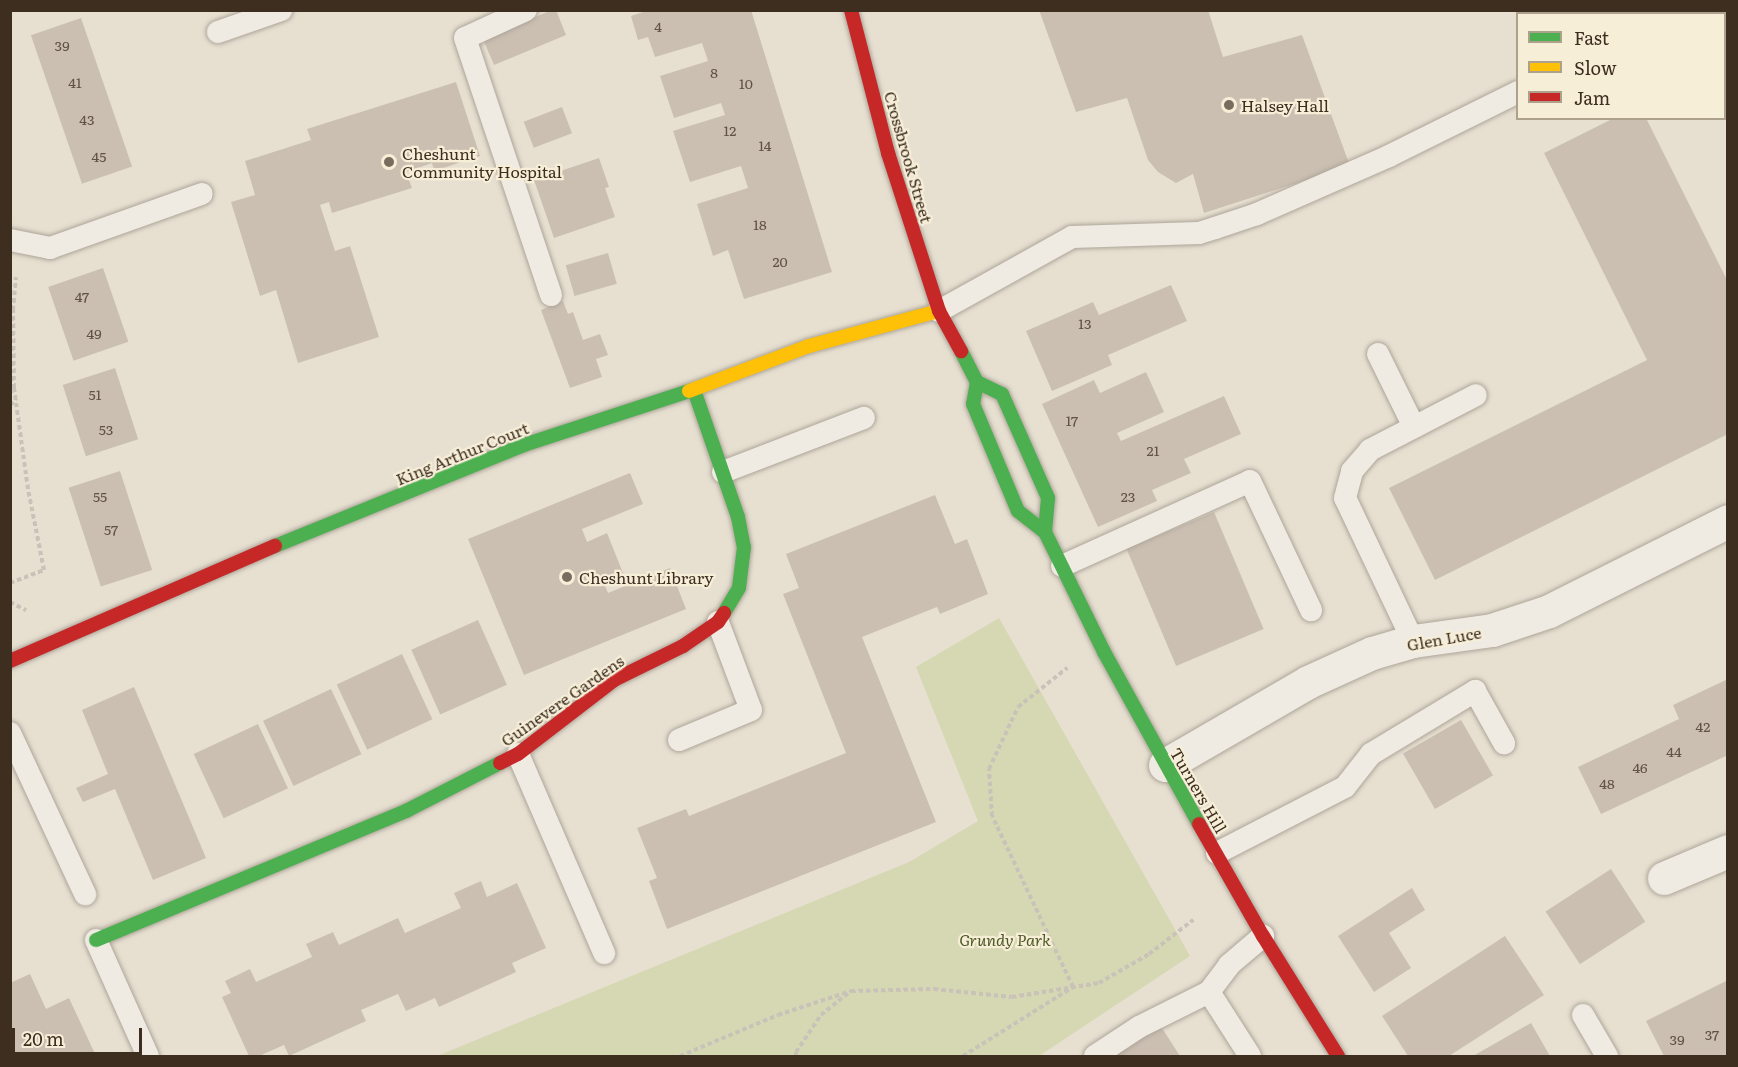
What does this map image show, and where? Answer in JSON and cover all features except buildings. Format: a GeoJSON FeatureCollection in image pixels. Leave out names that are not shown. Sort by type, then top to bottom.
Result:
{"type":"FeatureCollection","features":[{"type":"Feature","properties":{"kind":"street","name":"Crossbrook Street"},"geometry":{"type":"LineString","coordinates":[[851,10],[888,153],[939,311]]}},
{"type":"Feature","properties":{"kind":"street"},"geometry":{"type":"LineString","coordinates":[[939,311],[977,382],[1002,394],[1048,498],[1045,532]]}},
{"type":"Feature","properties":{"kind":"street","name":"King Arthur Court"},"geometry":{"type":"LineString","coordinates":[[10,661],[70,633],[524,445],[694,390],[808,346],[939,311]]}},
{"type":"Feature","properties":{"kind":"street","name":"Turners Hill"},"geometry":{"type":"LineString","coordinates":[[977,382],[973,404],[1018,511],[1045,532],[1104,652],[1165,765],[1263,936],[1338,1056]]}},
{"type":"Feature","properties":{"kind":"street","name":"Guinevere Gardens"},"geometry":{"type":"LineString","coordinates":[[96,940],[406,811],[518,754],[614,680],[683,646],[718,622],[738,588],[744,547],[738,517],[694,390]]}},
{"type":"Feature","properties":{"kind":"street","name":"Glen Luce"},"geometry":{"type":"LineString","coordinates":[[1165,765],[1308,682],[1372,653],[1413,641],[1492,630],[1550,611],[1728,521]]}},
{"type":"Feature","properties":{"kind":"street"},"geometry":{"type":"LineString","coordinates":[[1664,878],[1728,851]]}},
{"type":"Feature","properties":{"kind":"lane"},"geometry":{"type":"LineString","coordinates":[[218,32],[281,10]]}},
{"type":"Feature","properties":{"kind":"lane"},"geometry":{"type":"LineString","coordinates":[[526,10],[465,38],[550,295]]}},
{"type":"Feature","properties":{"kind":"lane"},"geometry":{"type":"LineString","coordinates":[[939,311],[1072,237],[1199,233],[1236,221],[1389,156],[1516,93]]}},
{"type":"Feature","properties":{"kind":"lane"},"geometry":{"type":"LineString","coordinates":[[10,240],[50,248],[202,194]]}},
{"type":"Feature","properties":{"kind":"lane"},"geometry":{"type":"LineString","coordinates":[[1378,354],[1414,427]]}},
{"type":"Feature","properties":{"kind":"lane"},"geometry":{"type":"LineString","coordinates":[[1413,641],[1345,498],[1352,471],[1370,450],[1476,395]]}},
{"type":"Feature","properties":{"kind":"lane"},"geometry":{"type":"LineString","coordinates":[[723,472],[864,418]]}},
{"type":"Feature","properties":{"kind":"lane"},"geometry":{"type":"LineString","coordinates":[[1062,566],[1250,481],[1311,610]]}},
{"type":"Feature","properties":{"kind":"lane"},"geometry":{"type":"LineString","coordinates":[[679,740],[752,710],[718,622]]}},
{"type":"Feature","properties":{"kind":"lane"},"geometry":{"type":"LineString","coordinates":[[1217,853],[1345,788],[1371,754],[1475,691],[1504,743]]}},
{"type":"Feature","properties":{"kind":"lane"},"geometry":{"type":"LineString","coordinates":[[10,733],[85,894]]}},
{"type":"Feature","properties":{"kind":"lane"},"geometry":{"type":"LineString","coordinates":[[518,754],[604,953]]}},
{"type":"Feature","properties":{"kind":"lane"},"geometry":{"type":"LineString","coordinates":[[1095,1056],[1139,1027],[1209,992],[1228,965],[1263,936]]}},
{"type":"Feature","properties":{"kind":"lane"},"geometry":{"type":"LineString","coordinates":[[96,940],[148,1056]]}},
{"type":"Feature","properties":{"kind":"lane"},"geometry":{"type":"LineString","coordinates":[[1209,992],[1250,1056]]}},
{"type":"Feature","properties":{"kind":"lane"},"geometry":{"type":"LineString","coordinates":[[1582,1015],[1607,1056]]}},
{"type":"Feature","properties":{"kind":"path"},"geometry":{"type":"LineString","coordinates":[[10,584],[44,570],[28,489],[16,400],[13,310],[17,268]]}},
{"type":"Feature","properties":{"kind":"path"},"geometry":{"type":"LineString","coordinates":[[10,405],[16,400]]}},
{"type":"Feature","properties":{"kind":"path"},"geometry":{"type":"LineString","coordinates":[[1072,987],[992,816],[989,769],[1018,707],[1065,669],[1104,652]]}},
{"type":"Feature","properties":{"kind":"path"},"geometry":{"type":"LineString","coordinates":[[680,1056],[778,1015],[851,991],[934,989],[1012,997],[1098,983],[1149,954],[1193,920]]}},
{"type":"Feature","properties":{"kind":"path"},"geometry":{"type":"LineString","coordinates":[[963,1056],[1072,987]]}},
{"type":"Feature","properties":{"kind":"path"},"geometry":{"type":"LineString","coordinates":[[796,1056],[796,1052],[821,1015],[851,991]]}},
{"type":"Feature","properties":{"kind":"green space","name":"Grundy Park"},"geometry":{"type":"Polygon","coordinates":[[[999,618],[1190,956],[1039,1056],[437,1056],[909,862],[978,821],[916,667],[999,618]]]}},
{"type":"Feature","properties":{"kind":"traffic: fast"},"geometry":{"type":"LineString","coordinates":[[961,351],[977,382],[1002,394],[1048,498],[1045,532]]}},
{"type":"Feature","properties":{"kind":"traffic: fast"},"geometry":{"type":"LineString","coordinates":[[977,382],[973,404],[1018,511],[1045,532],[1104,652],[1199,824]]}},
{"type":"Feature","properties":{"kind":"traffic: fast"},"geometry":{"type":"LineString","coordinates":[[694,390],[738,517],[744,547],[739,588],[724,613]]}},
{"type":"Feature","properties":{"kind":"traffic: fast"},"geometry":{"type":"LineString","coordinates":[[275,546],[524,445],[689,391]]}},
{"type":"Feature","properties":{"kind":"traffic: fast"},"geometry":{"type":"LineString","coordinates":[[96,940],[406,811],[500,763]]}},
{"type":"Feature","properties":{"kind":"traffic: slow"},"geometry":{"type":"LineString","coordinates":[[689,391],[809,346],[939,311]]}},
{"type":"Feature","properties":{"kind":"traffic: jam"},"geometry":{"type":"LineString","coordinates":[[851,10],[888,153],[939,311],[961,351]]}},
{"type":"Feature","properties":{"kind":"traffic: jam"},"geometry":{"type":"LineString","coordinates":[[10,661],[275,546]]}},
{"type":"Feature","properties":{"kind":"traffic: jam"},"geometry":{"type":"LineString","coordinates":[[500,763],[518,754],[614,680],[683,646],[718,622],[724,613]]}},
{"type":"Feature","properties":{"kind":"traffic: jam"},"geometry":{"type":"LineString","coordinates":[[1199,824],[1263,936],[1338,1056]]}},
{"type":"Feature","properties":{"kind":"place","name":"Halsey Hall"},"geometry":{"type":"Point","coordinates":[1229,105]}},
{"type":"Feature","properties":{"kind":"place","name":"Cheshunt Community Hospital"},"geometry":{"type":"Point","coordinates":[389,162]}},
{"type":"Feature","properties":{"kind":"place","name":"Cheshunt Library"},"geometry":{"type":"Point","coordinates":[567,577]}}]}
